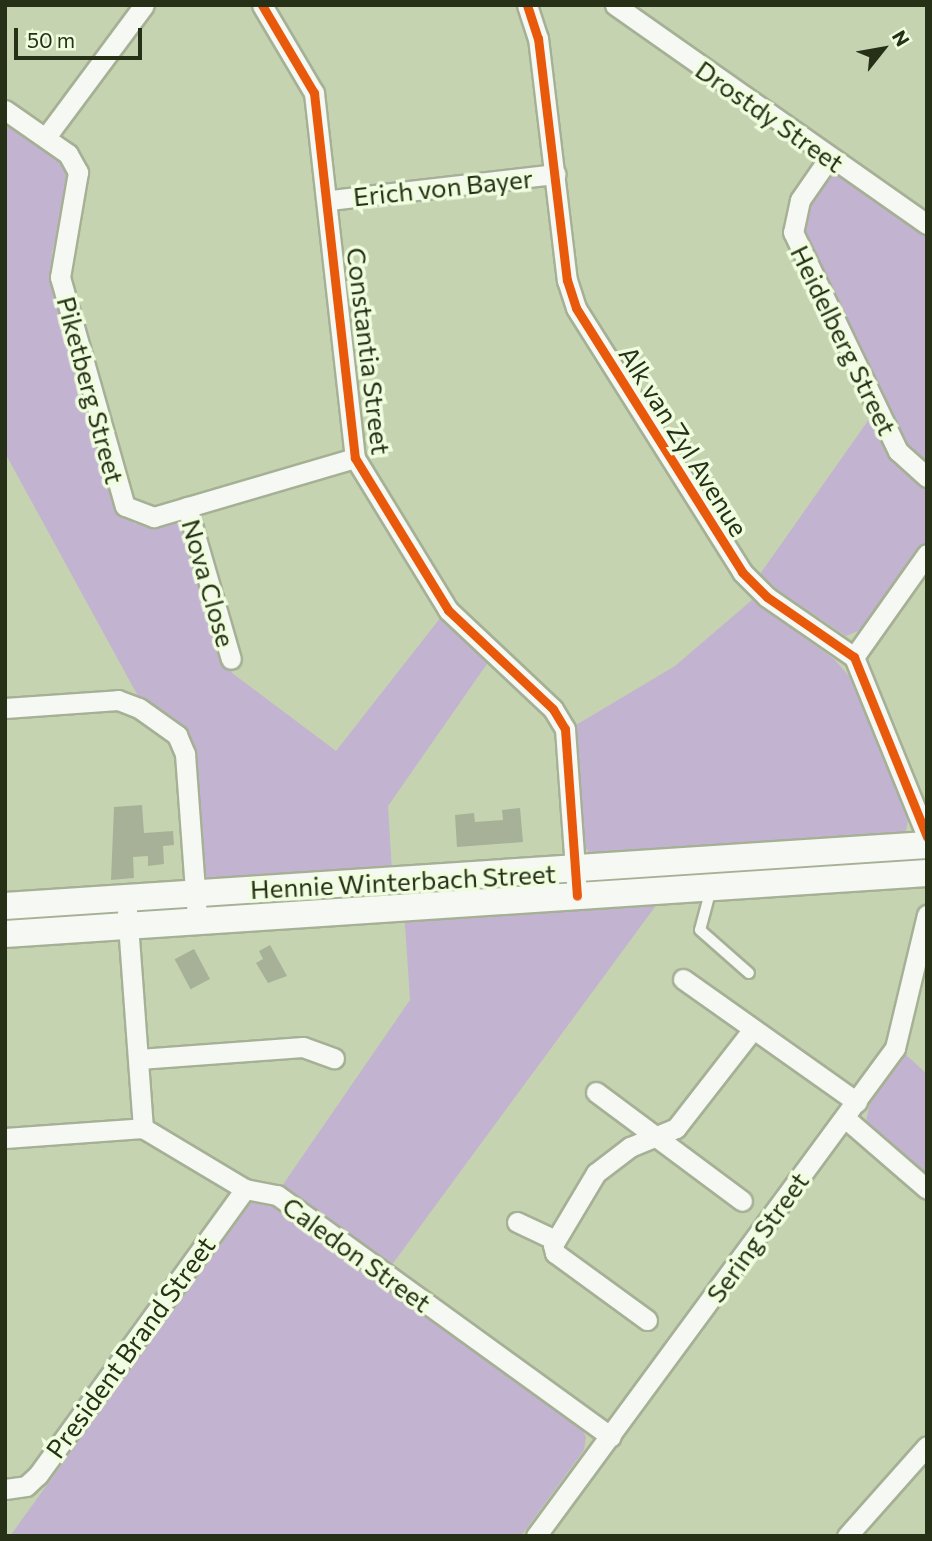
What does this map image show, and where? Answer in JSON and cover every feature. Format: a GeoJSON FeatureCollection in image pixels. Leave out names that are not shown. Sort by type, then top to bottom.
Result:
{"type":"FeatureCollection","features":[{"type":"Feature","properties":{"kind":"street"},"geometry":{"type":"LineString","coordinates":[[46,137],[144,5]]}},
{"type":"Feature","properties":{"kind":"street","name":"Constantia Street"},"geometry":{"type":"LineString","coordinates":[[262,5],[314,93],[330,200],[355,458],[449,610],[559,718],[567,741],[576,883]]}},
{"type":"Feature","properties":{"kind":"street","name":"Alk van Zyl Avenue"},"geometry":{"type":"LineString","coordinates":[[527,5],[538,38],[570,294],[594,338],[752,585],[854,657]]}},
{"type":"Feature","properties":{"kind":"street","name":"Drostdy Street"},"geometry":{"type":"LineString","coordinates":[[615,5],[829,159],[927,224]]}},
{"type":"Feature","properties":{"kind":"street","name":"Piketberg Street"},"geometry":{"type":"LineString","coordinates":[[5,110],[46,137],[72,159],[78,172],[60,277],[121,498],[146,517],[355,458]]}},
{"type":"Feature","properties":{"kind":"street","name":"Heidelberg Street"},"geometry":{"type":"LineString","coordinates":[[829,159],[800,200],[793,232],[898,452],[927,477]]}},
{"type":"Feature","properties":{"kind":"street","name":"Erich von Bayer"},"geometry":{"type":"LineString","coordinates":[[330,200],[556,174]]}},
{"type":"Feature","properties":{"kind":"street","name":"Nova Close"},"geometry":{"type":"LineString","coordinates":[[187,507],[231,659]]}},
{"type":"Feature","properties":{"kind":"street"},"geometry":{"type":"LineString","coordinates":[[927,554],[854,657],[927,837]]}},
{"type":"Feature","properties":{"kind":"street"},"geometry":{"type":"LineString","coordinates":[[5,708],[118,700],[139,708],[177,735],[186,754],[197,919]]}},
{"type":"Feature","properties":{"kind":"street","name":"Hennie Winterbach Street"},"geometry":{"type":"LineString","coordinates":[[5,934],[131,925],[576,883],[927,845]]}},
{"type":"Feature","properties":{"kind":"street","name":"Hennie Winterbach Street"},"geometry":{"type":"LineString","coordinates":[[5,906],[194,892],[576,883],[711,888],[927,873]]}},
{"type":"Feature","properties":{"kind":"street"},"geometry":{"type":"LineString","coordinates":[[5,1138],[144,1128],[127,897]]}},
{"type":"Feature","properties":{"kind":"street","name":"Sering Street"},"geometry":{"type":"LineString","coordinates":[[536,1536],[851,1110],[900,1038],[927,915]]}},
{"type":"Feature","properties":{"kind":"street"},"geometry":{"type":"LineString","coordinates":[[683,979],[752,1029],[851,1110],[927,1189]]}},
{"type":"Feature","properties":{"kind":"street"},"geometry":{"type":"LineString","coordinates":[[647,1320],[555,1253],[555,1240],[596,1172],[630,1147],[660,1136],[687,1117],[752,1029]]}},
{"type":"Feature","properties":{"kind":"street"},"geometry":{"type":"LineString","coordinates":[[139,1059],[303,1047],[334,1058]]}},
{"type":"Feature","properties":{"kind":"street"},"geometry":{"type":"LineString","coordinates":[[596,1092],[660,1136],[742,1201]]}},
{"type":"Feature","properties":{"kind":"street","name":"Caledon Street"},"geometry":{"type":"LineString","coordinates":[[144,1128],[245,1189],[277,1195],[611,1437]]}},
{"type":"Feature","properties":{"kind":"street","name":"President Brand Street"},"geometry":{"type":"LineString","coordinates":[[5,1489],[26,1486],[38,1475],[245,1189]]}},
{"type":"Feature","properties":{"kind":"street"},"geometry":{"type":"LineString","coordinates":[[517,1222],[555,1240]]}},
{"type":"Feature","properties":{"kind":"street"},"geometry":{"type":"LineString","coordinates":[[847,1536],[927,1446]]}},
{"type":"Feature","properties":{"kind":"lane"},"geometry":{"type":"LineString","coordinates":[[711,888],[701,930],[749,973]]}},
{"type":"Feature","properties":{"kind":"shaded area"},"geometry":{"type":"Polygon","coordinates":[[[5,120],[63,161],[71,182],[52,252],[51,276],[113,502],[135,524],[184,523],[232,673],[336,751],[441,617],[489,661],[388,806],[392,871],[211,881],[203,874],[189,735],[138,696],[5,453],[5,120]]]}},
{"type":"Feature","properties":{"kind":"shaded area"},"geometry":{"type":"Polygon","coordinates":[[[839,175],[927,235],[927,465],[906,448],[801,231],[803,210],[826,179],[839,175]]]}},
{"type":"Feature","properties":{"kind":"shaded area"},"geometry":{"type":"Polygon","coordinates":[[[872,415],[888,457],[927,491],[927,541],[865,628],[846,636],[758,577],[872,415]]]}},
{"type":"Feature","properties":{"kind":"shaded area"},"geometry":{"type":"Polygon","coordinates":[[[752,600],[834,659],[849,676],[909,813],[906,831],[901,836],[590,854],[582,843],[576,725],[675,666],[752,600]]]}},
{"type":"Feature","properties":{"kind":"shaded area"},"geometry":{"type":"Polygon","coordinates":[[[660,900],[391,1266],[282,1186],[410,1000],[404,910],[660,900]]]}},
{"type":"Feature","properties":{"kind":"shaded area"},"geometry":{"type":"Polygon","coordinates":[[[905,1054],[927,1074],[927,1181],[866,1121],[870,1103],[905,1054]]]}},
{"type":"Feature","properties":{"kind":"shaded area"},"geometry":{"type":"Polygon","coordinates":[[[253,1200],[268,1200],[579,1425],[586,1437],[584,1450],[521,1536],[10,1536],[253,1200]]]}},
{"type":"Feature","properties":{"kind":"building"},"geometry":{"type":"Polygon","coordinates":[[[142,805],[144,833],[173,831],[174,845],[163,846],[164,864],[148,866],[148,856],[133,857],[134,878],[111,880],[114,807],[142,805]]]}},
{"type":"Feature","properties":{"kind":"building"},"geometry":{"type":"Polygon","coordinates":[[[520,808],[523,842],[457,847],[455,815],[474,813],[475,822],[503,820],[502,810],[520,808]]]}},
{"type":"Feature","properties":{"kind":"building"},"geometry":{"type":"Polygon","coordinates":[[[270,945],[287,976],[268,983],[256,963],[263,959],[259,951],[270,945]]]}},
{"type":"Feature","properties":{"kind":"building"},"geometry":{"type":"Polygon","coordinates":[[[194,949],[210,979],[191,989],[175,959],[194,949]]]}},
{"type":"Feature","properties":{"kind":"cycle path"},"geometry":{"type":"LineString","coordinates":[[262,5],[314,93],[355,458],[448,610],[553,709],[565,729],[577,896]]}},
{"type":"Feature","properties":{"kind":"cycle path"},"geometry":{"type":"LineString","coordinates":[[527,5],[538,38],[567,280],[576,308],[742,572],[767,597],[854,657],[927,837]]}}]}
